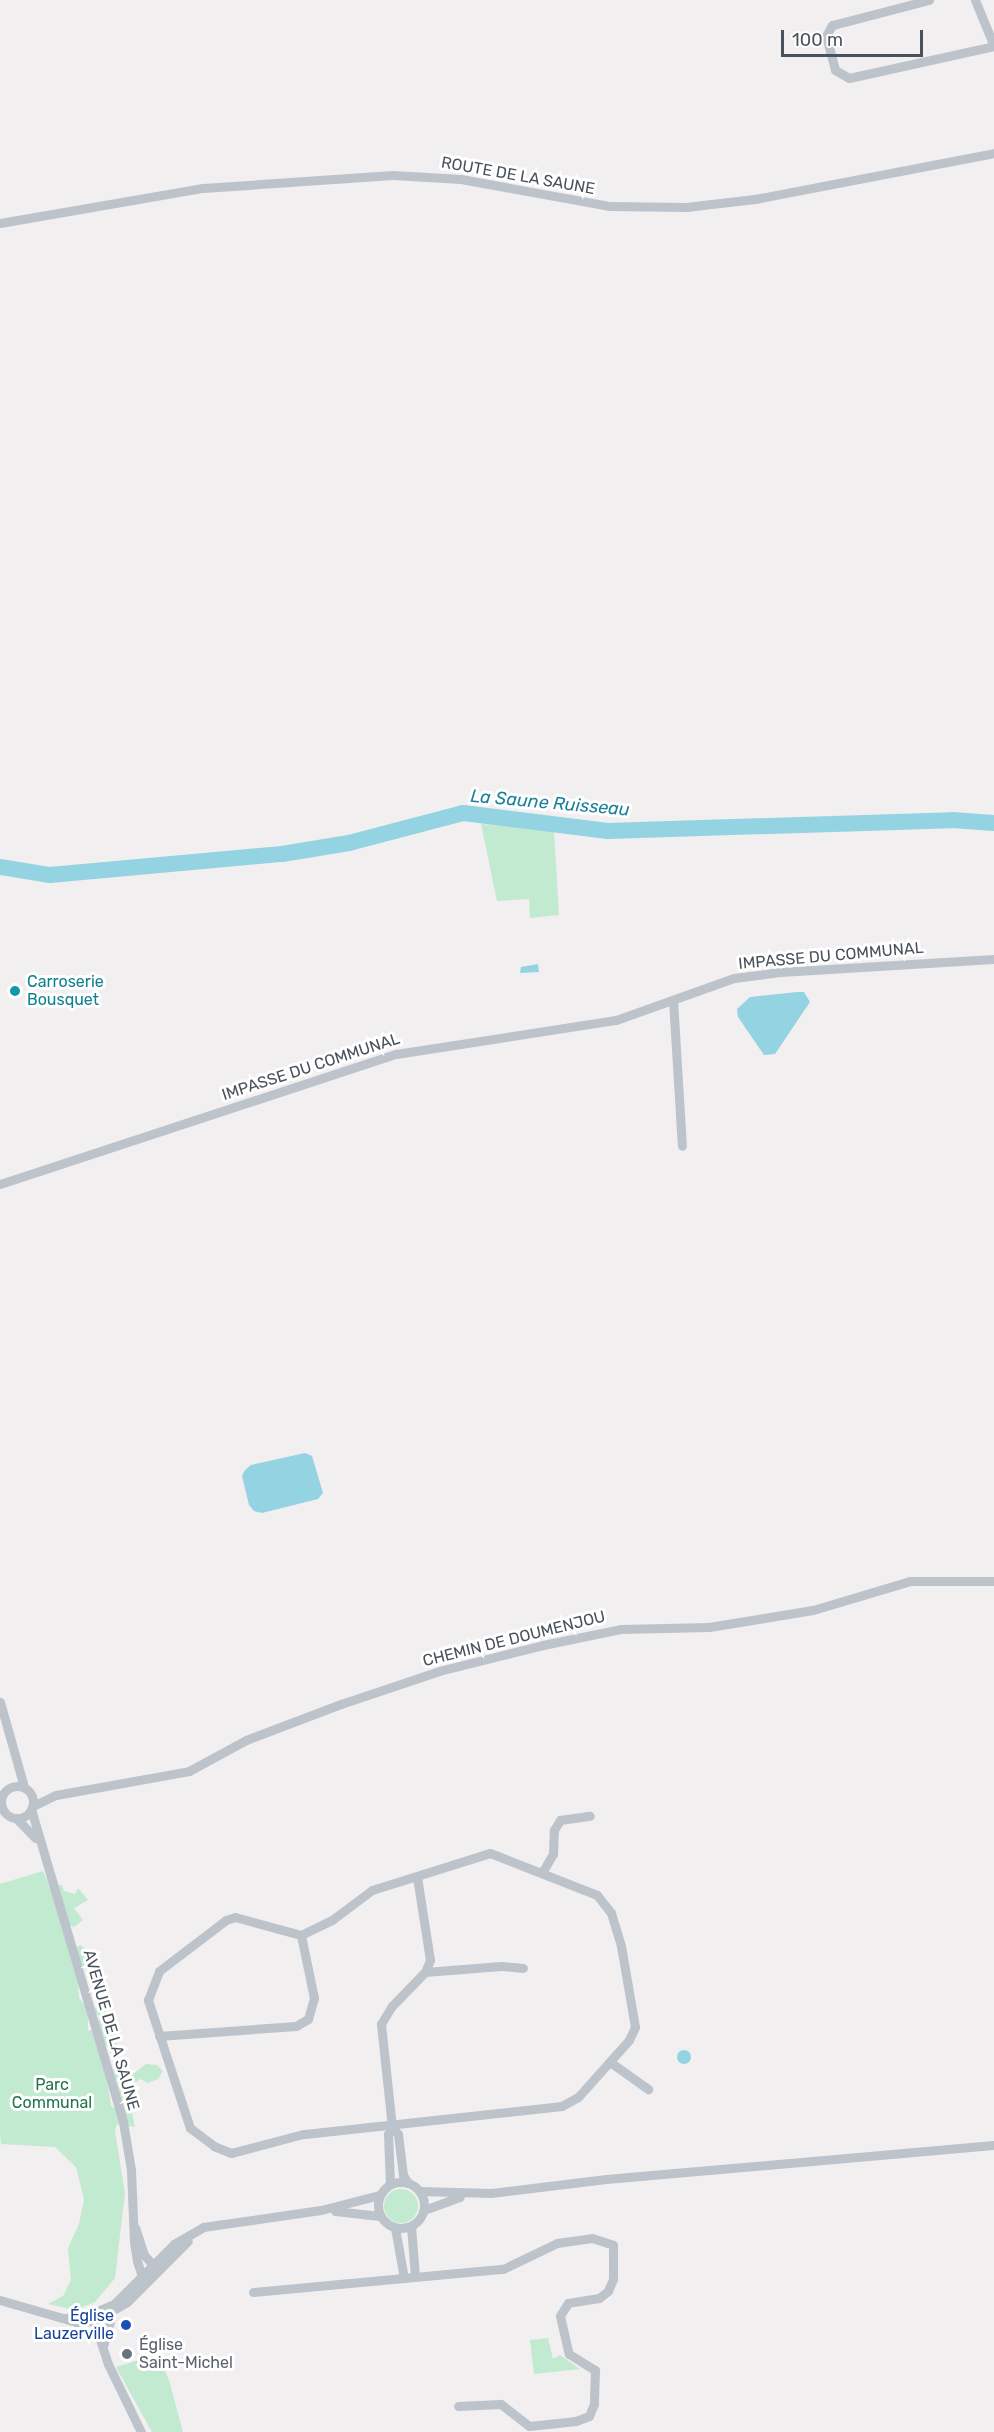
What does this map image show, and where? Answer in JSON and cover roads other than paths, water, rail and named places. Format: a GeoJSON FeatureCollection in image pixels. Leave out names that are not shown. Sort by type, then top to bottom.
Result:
{"type":"FeatureCollection","features":[{"type":"Feature","properties":{"kind":"street"},"geometry":{"type":"LineString","coordinates":[[929,0],[832,25],[826,36],[836,70],[849,78],[994,46],[975,0]]}},
{"type":"Feature","properties":{"kind":"street","name":"ROUTE DE LA SAUNE"},"geometry":{"type":"LineString","coordinates":[[0,223],[203,188],[393,175],[461,179],[581,203],[686,207],[755,199],[994,153]]}},
{"type":"Feature","properties":{"kind":"street","name":"IMPASSE DU COMMUNAL"},"geometry":{"type":"LineString","coordinates":[[0,1184],[396,1054],[568,1030],[640,1013],[724,981],[780,972],[994,959]]}},
{"type":"Feature","properties":{"kind":"street"},"geometry":{"type":"LineString","coordinates":[[673,1000],[682,1146]]}},
{"type":"Feature","properties":{"kind":"street","name":"CHEMIN DE DOUMENJOU"},"geometry":{"type":"LineString","coordinates":[[56,1795],[189,1771],[246,1740],[341,1704],[440,1671],[543,1644],[621,1629],[709,1627],[813,1610],[910,1581],[994,1581]]}},
{"type":"Feature","properties":{"kind":"street"},"geometry":{"type":"LineString","coordinates":[[0,1702],[13,1755],[27,1790]]}},
{"type":"Feature","properties":{"kind":"street"},"geometry":{"type":"LineString","coordinates":[[13,1755],[3,1794],[3,1814],[16,1818],[56,1795]]}},
{"type":"Feature","properties":{"kind":"street"},"geometry":{"type":"LineString","coordinates":[[3,1794],[27,1790],[56,1795]]}},
{"type":"Feature","properties":{"kind":"street","name":"AVENUE DE LA SAUNE"},"geometry":{"type":"LineString","coordinates":[[27,1790],[40,1844],[123,2122],[131,2170],[135,2227],[134,2250],[150,2271]]}},
{"type":"Feature","properties":{"kind":"street"},"geometry":{"type":"LineString","coordinates":[[543,1871],[553,1854],[554,1830],[560,1820],[590,1816]]}},
{"type":"Feature","properties":{"kind":"street","name":"AVENUE DE LA SAUNE"},"geometry":{"type":"LineString","coordinates":[[16,1818],[40,1844]]}},
{"type":"Feature","properties":{"kind":"street"},"geometry":{"type":"LineString","coordinates":[[490,1853],[543,1871],[597,1895],[610,1913],[621,1946],[635,2027],[610,2062],[578,2097],[562,2106],[392,2127],[303,2134],[231,2152],[214,2146],[184,2118],[148,2000],[151,1986],[159,1971],[216,1925],[236,1917],[301,1935],[332,1920],[372,1890],[417,1877],[490,1853]]}},
{"type":"Feature","properties":{"kind":"street"},"geometry":{"type":"LineString","coordinates":[[417,1877],[429,1951],[425,1972],[392,2006],[381,2024],[392,2127],[398,2134],[403,2175],[408,2183],[420,2191],[473,2193],[994,2145]]}},
{"type":"Feature","properties":{"kind":"street"},"geometry":{"type":"LineString","coordinates":[[159,2036],[296,2026],[308,2019],[314,1998],[301,1935]]}},
{"type":"Feature","properties":{"kind":"street"},"geometry":{"type":"LineString","coordinates":[[425,1972],[501,1966],[523,1968]]}},
{"type":"Feature","properties":{"kind":"street"},"geometry":{"type":"LineString","coordinates":[[610,2062],[648,2089]]}},
{"type":"Feature","properties":{"kind":"street"},"geometry":{"type":"LineString","coordinates":[[390,2184],[388,2134],[392,2127]]}},
{"type":"Feature","properties":{"kind":"street"},"geometry":{"type":"LineString","coordinates":[[0,2300],[65,2318],[94,2321],[184,2243],[216,2226],[321,2210],[380,2195],[390,2184],[408,2183]]}},
{"type":"Feature","properties":{"kind":"street"},"geometry":{"type":"LineString","coordinates":[[420,2191],[424,2210]]}},
{"type":"Feature","properties":{"kind":"street"},"geometry":{"type":"LineString","coordinates":[[415,2277],[411,2226],[424,2210],[473,2193]]}},
{"type":"Feature","properties":{"kind":"street"},"geometry":{"type":"LineString","coordinates":[[380,2195],[380,2216]]}},
{"type":"Feature","properties":{"kind":"street"},"geometry":{"type":"LineString","coordinates":[[321,2210],[380,2216],[395,2228],[404,2278]]}},
{"type":"Feature","properties":{"kind":"street"},"geometry":{"type":"LineString","coordinates":[[395,2228],[411,2226]]}},
{"type":"Feature","properties":{"kind":"street","name":"AVENUE DE LA SAUNE"},"geometry":{"type":"LineString","coordinates":[[135,2227],[150,2271]]}},
{"type":"Feature","properties":{"kind":"street"},"geometry":{"type":"LineString","coordinates":[[253,2292],[503,2269],[558,2243],[592,2238],[608,2240],[614,2250],[614,2280],[608,2291],[599,2298],[568,2303],[560,2316],[569,2355],[595,2370],[594,2404],[589,2416],[576,2421],[529,2426],[501,2404],[458,2406]]}},
{"type":"Feature","properties":{"kind":"street"},"geometry":{"type":"LineString","coordinates":[[65,2318],[105,2313]]}},
{"type":"Feature","properties":{"kind":"street"},"geometry":{"type":"LineString","coordinates":[[104,2346],[105,2313]]}},
{"type":"Feature","properties":{"kind":"street"},"geometry":{"type":"LineString","coordinates":[[94,2321],[141,2432]]}},
{"type":"Feature","properties":{"kind":"water"},"geometry":{"type":"Polygon","coordinates":[[[538,964],[539,972],[520,973],[521,967],[538,964]]]}},
{"type":"Feature","properties":{"kind":"water"},"geometry":{"type":"Polygon","coordinates":[[[804,992],[810,1002],[775,1054],[764,1055],[738,1017],[737,1009],[750,997],[804,992]]]}},
{"type":"Feature","properties":{"kind":"water"},"geometry":{"type":"Polygon","coordinates":[[[305,1453],[312,1456],[323,1493],[318,1499],[262,1513],[254,1511],[249,1505],[242,1476],[245,1470],[251,1465],[305,1453]]]}},
{"type":"Feature","properties":{"kind":"water"},"geometry":{"type":"Polygon","coordinates":[[[684,2050],[689,2052],[691,2057],[689,2062],[684,2064],[679,2062],[677,2057],[679,2052],[684,2050]]]}},
{"type":"Feature","properties":{"kind":"waterway","name":"La Saune Ruisseau"},"geometry":{"type":"LineString","coordinates":[[0,867],[50,875],[282,854],[349,843],[463,813],[608,831],[952,820],[994,823]]}},
{"type":"Feature","properties":{"kind":"place","name":"Carroserie Bousquet"},"geometry":{"type":"Point","coordinates":[15,991]}},
{"type":"Feature","properties":{"kind":"place","name":"Église Lauzerville"},"geometry":{"type":"Point","coordinates":[126,2325]}},
{"type":"Feature","properties":{"kind":"place","name":"Église Saint-Michel"},"geometry":{"type":"Point","coordinates":[127,2354]}},
{"type":"Feature","properties":{"kind":"park label","name":"Parc Communal"},"geometry":{"type":"Point","coordinates":[52,2094]}}]}
